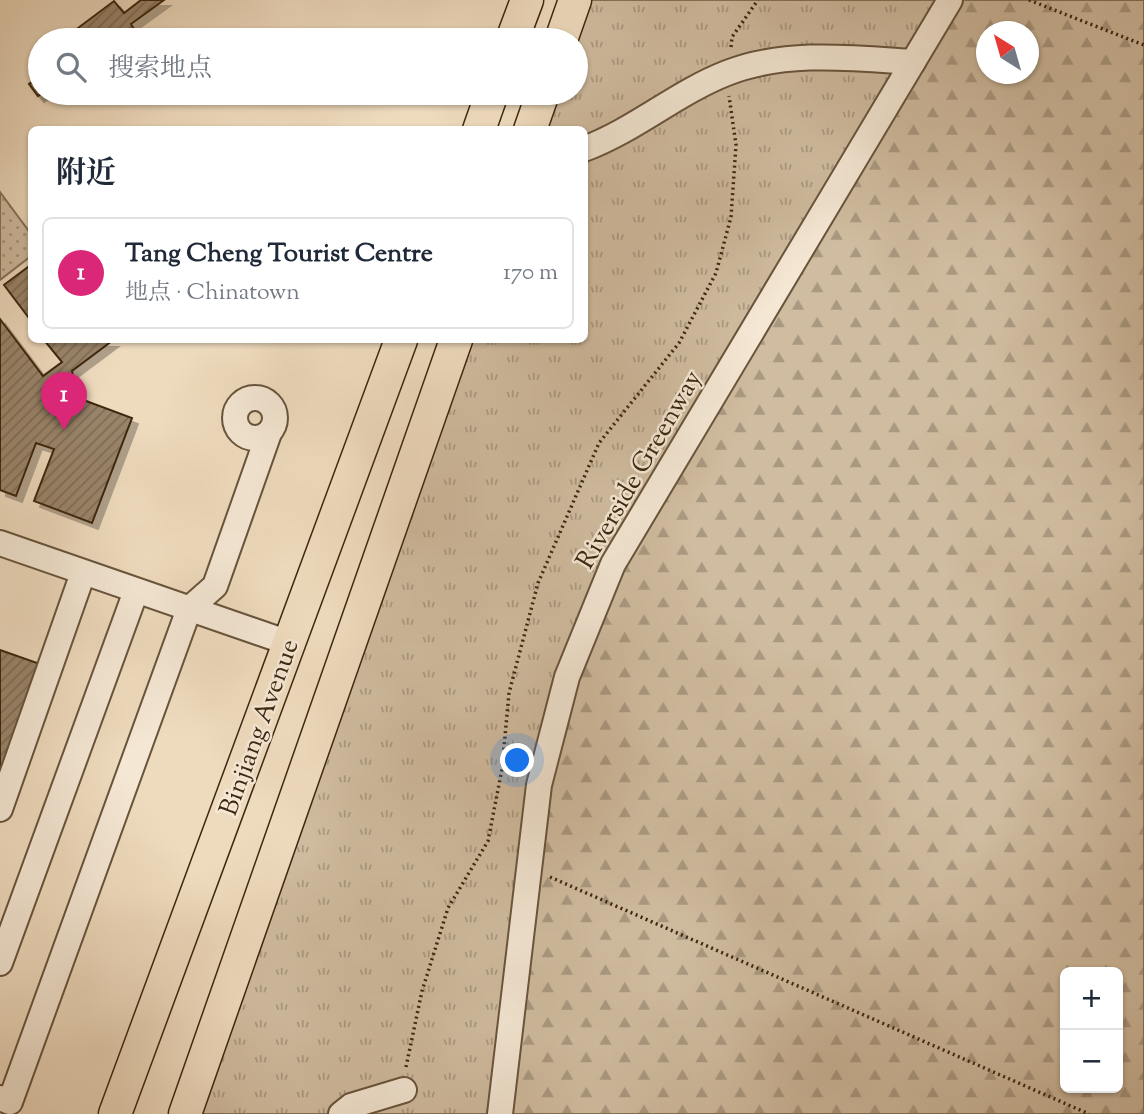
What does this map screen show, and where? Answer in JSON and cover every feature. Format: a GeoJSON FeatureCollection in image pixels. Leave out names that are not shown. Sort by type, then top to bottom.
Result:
{"type":"FeatureCollection","features":[{"type":"Feature","properties":{"kind":"main road"},"geometry":{"type":"LineString","coordinates":[[516,28],[527,0]]}},
{"type":"Feature","properties":{"kind":"main road"},"geometry":{"type":"LineString","coordinates":[[565,28],[575,0]]}},
{"type":"Feature","properties":{"kind":"main road"},"geometry":{"type":"LineString","coordinates":[[480,126],[488,105]]}},
{"type":"Feature","properties":{"kind":"main road"},"geometry":{"type":"LineString","coordinates":[[531,126],[538,105]]}},
{"type":"Feature","properties":{"kind":"main road","name":"Binjiang Avenue"},"geometry":{"type":"LineString","coordinates":[[115,1114],[400,343]]}},
{"type":"Feature","properties":{"kind":"main road"},"geometry":{"type":"LineString","coordinates":[[185,1114],[455,343]]}},
{"type":"Feature","properties":{"kind":"street","name":"Riverside Greenway"},"geometry":{"type":"LineString","coordinates":[[500,1114],[539,785],[567,677],[613,564],[950,0]]}},
{"type":"Feature","properties":{"kind":"street"},"geometry":{"type":"LineString","coordinates":[[588,147],[618,136],[657,110],[726,73],[766,61],[840,58],[914,62]]}},
{"type":"Feature","properties":{"kind":"street"},"geometry":{"type":"LineString","coordinates":[[0,1098],[10,1102],[189,609],[215,586],[269,433]]}},
{"type":"Feature","properties":{"kind":"street"},"geometry":{"type":"LineString","coordinates":[[0,543],[289,643]]}},
{"type":"Feature","properties":{"kind":"street"},"geometry":{"type":"LineString","coordinates":[[0,809],[83,573]]}},
{"type":"Feature","properties":{"kind":"street"},"geometry":{"type":"LineString","coordinates":[[0,963],[136,591]]}},
{"type":"Feature","properties":{"kind":"street"},"geometry":{"type":"LineString","coordinates":[[341,1114],[351,1106],[404,1090]]}},
{"type":"Feature","properties":{"kind":"path"},"geometry":{"type":"LineString","coordinates":[[404,1090],[422,990],[448,908],[488,841],[502,769],[509,693],[538,583],[599,443],[679,343],[716,273],[730,217],[736,145],[726,73],[732,37],[758,0]]}},
{"type":"Feature","properties":{"kind":"path"},"geometry":{"type":"LineString","coordinates":[[1029,0],[1144,45]]}},
{"type":"Feature","properties":{"kind":"path"},"geometry":{"type":"LineString","coordinates":[[529,868],[1089,1114]]}},
{"type":"Feature","properties":{"kind":"green space"},"geometry":{"type":"Polygon","coordinates":[[[575,0],[950,0],[613,564],[567,677],[500,1114],[185,1114],[455,343],[588,343],[588,126],[531,126],[539,105],[588,105],[588,28],[575,28],[575,0]]]}},
{"type":"Feature","properties":{"kind":"green space"},"geometry":{"type":"Polygon","coordinates":[[[950,0],[1144,0],[1144,1114],[500,1114],[539,785],[613,564],[950,0]]]}},
{"type":"Feature","properties":{"kind":"green space"},"geometry":{"type":"Polygon","coordinates":[[[0,192],[28,230],[28,258],[0,280],[0,192]]]}},
{"type":"Feature","properties":{"kind":"building"},"geometry":{"type":"Polygon","coordinates":[[[141,0],[164,0],[131,24],[133,28],[78,28],[114,1],[124,13],[141,0]]]}},
{"type":"Feature","properties":{"kind":"building"},"geometry":{"type":"Polygon","coordinates":[[[28,267],[28,317],[4,285],[28,267]]]}},
{"type":"Feature","properties":{"kind":"building"},"geometry":{"type":"Polygon","coordinates":[[[0,319],[43,376],[62,362],[46,343],[109,343],[72,371],[78,398],[132,418],[92,523],[34,501],[54,449],[36,443],[16,496],[0,490],[0,319]]]}},
{"type":"Feature","properties":{"kind":"building"},"geometry":{"type":"Polygon","coordinates":[[[0,650],[43,665],[0,786],[0,650]]]}},
{"type":"Feature","properties":{"kind":"place","name":"Tang Cheng Tourist Centre"},"geometry":{"type":"Point","coordinates":[64,430]}}]}
